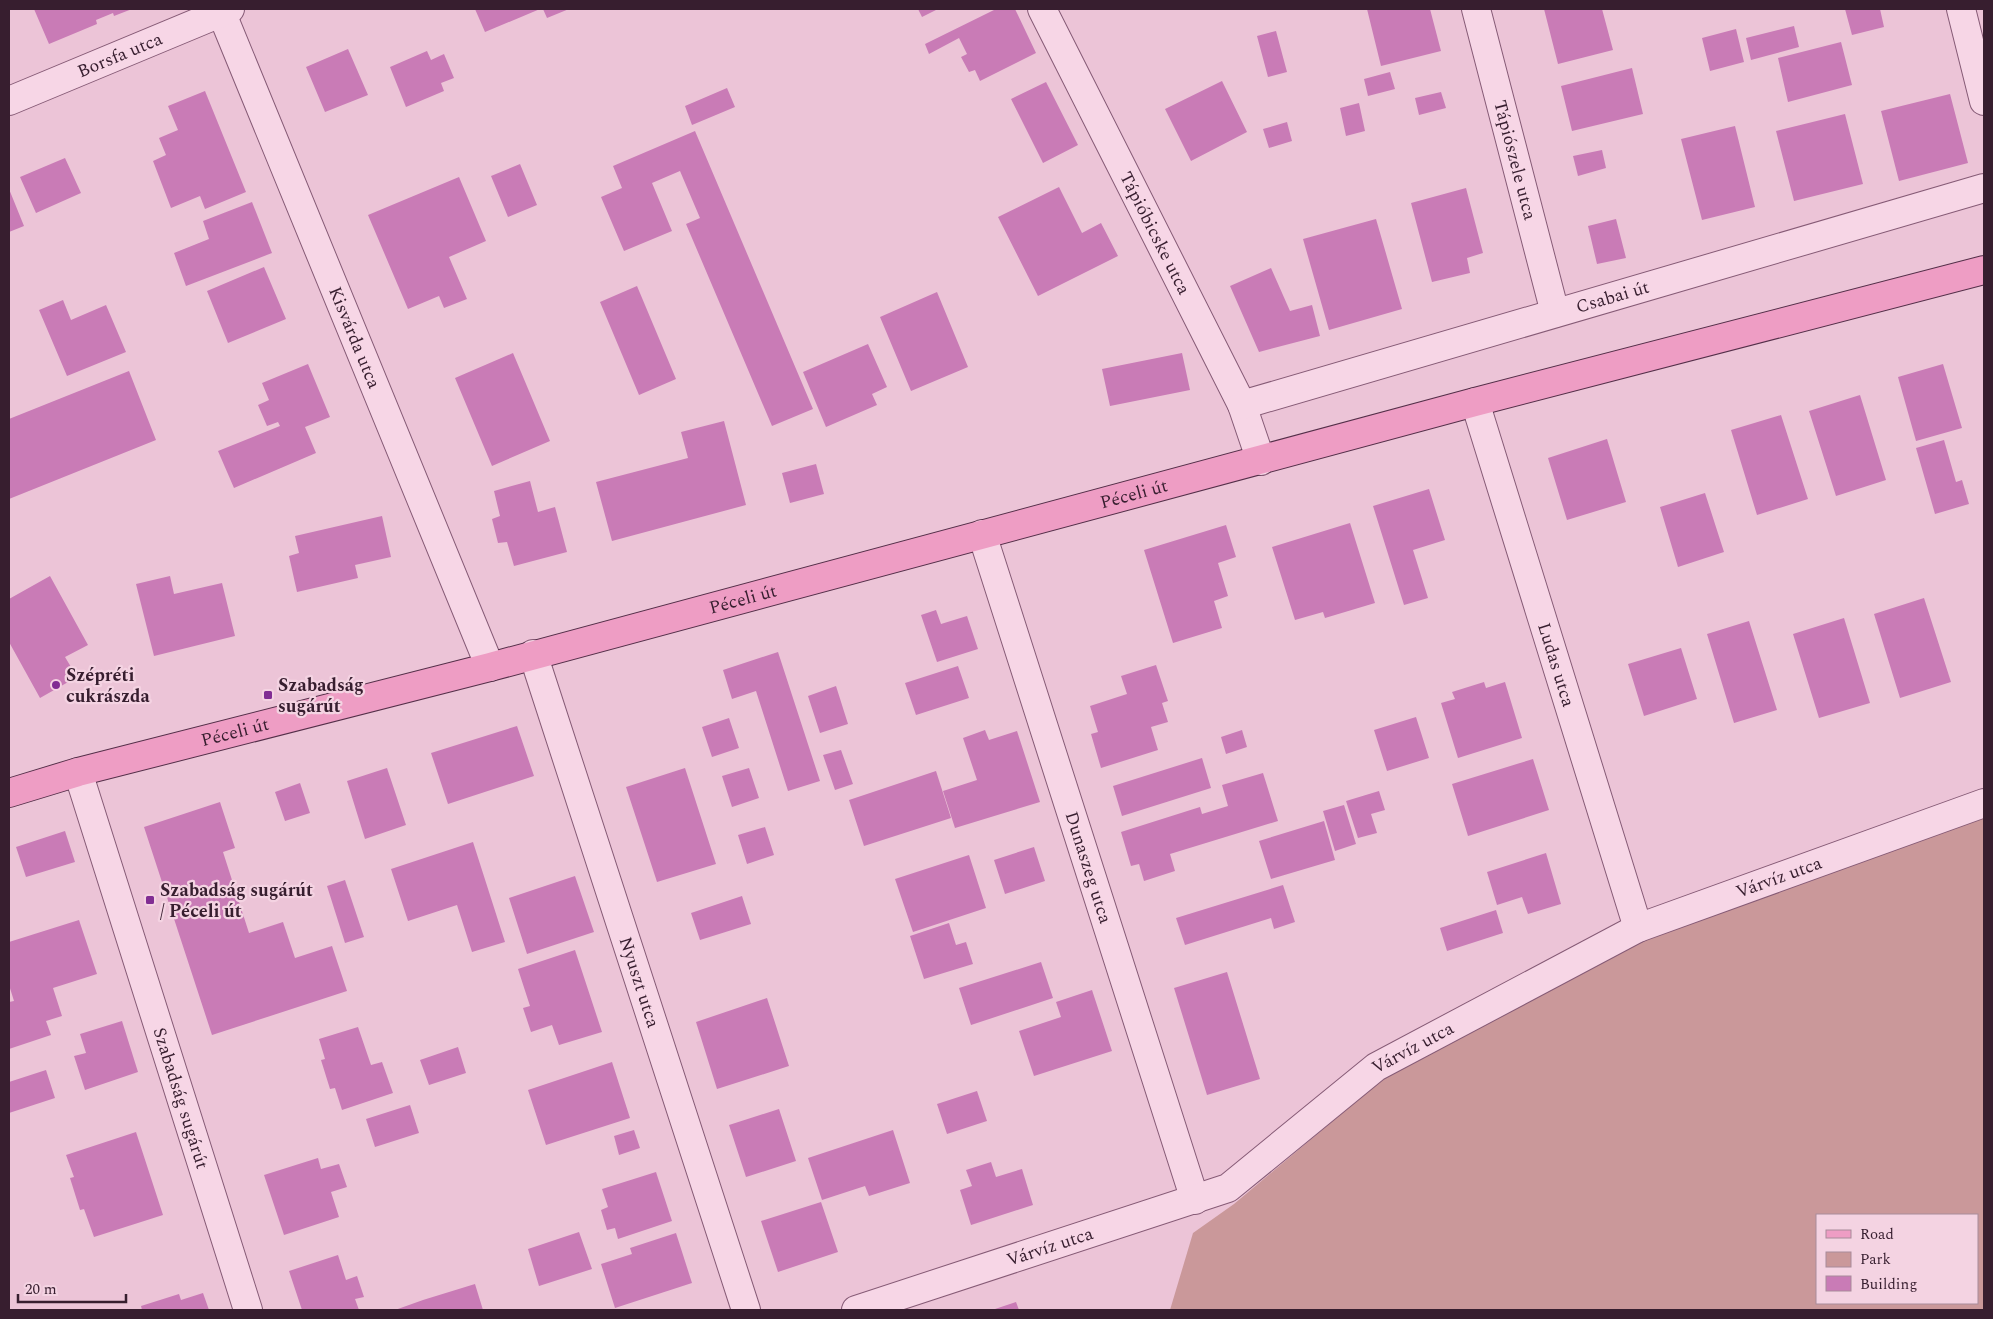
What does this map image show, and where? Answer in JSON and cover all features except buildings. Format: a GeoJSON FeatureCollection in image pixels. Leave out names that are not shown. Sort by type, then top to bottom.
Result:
{"type":"FeatureCollection","features":[{"type":"Feature","properties":{"kind":"main road"},"geometry":{"type":"LineString","coordinates":[[1474,402],[1984,270]]}},
{"type":"Feature","properties":{"kind":"main road","name":"Péceli út"},"geometry":{"type":"LineString","coordinates":[[9,793],[78,772],[490,667],[1261,461],[1474,402]]}},
{"type":"Feature","properties":{"kind":"street","name":"Tápióbicske utca"},"geometry":{"type":"LineString","coordinates":[[1042,9],[1242,405],[1261,461]]}},
{"type":"Feature","properties":{"kind":"street","name":"Tápiószele utca"},"geometry":{"type":"LineString","coordinates":[[1476,9],[1555,313]]}},
{"type":"Feature","properties":{"kind":"street"},"geometry":{"type":"LineString","coordinates":[[1961,9],[1984,101]]}},
{"type":"Feature","properties":{"kind":"street","name":"Borsfa utca"},"geometry":{"type":"LineString","coordinates":[[9,101],[224,10]]}},
{"type":"Feature","properties":{"kind":"street","name":"Kisvárda utca"},"geometry":{"type":"LineString","coordinates":[[224,10],[490,667]]}},
{"type":"Feature","properties":{"kind":"street","name":"Csabai út"},"geometry":{"type":"LineString","coordinates":[[1242,405],[1984,188]]}},
{"type":"Feature","properties":{"kind":"street","name":"Ludas utca"},"geometry":{"type":"LineString","coordinates":[[1474,402],[1638,928]]}},
{"type":"Feature","properties":{"kind":"street","name":"Dunaszeg utca"},"geometry":{"type":"LineString","coordinates":[[982,534],[1195,1200]]}},
{"type":"Feature","properties":{"kind":"street","name":"Nyuszt utca"},"geometry":{"type":"LineString","coordinates":[[533,654],[746,1310]]}},
{"type":"Feature","properties":{"kind":"street","name":"Szabadság sugárút"},"geometry":{"type":"LineString","coordinates":[[78,772],[248,1310]]}},
{"type":"Feature","properties":{"kind":"street","name":"Várvíz utca"},"geometry":{"type":"LineString","coordinates":[[856,1310],[1228,1188],[1376,1067],[1638,928],[1984,803]]}},
{"type":"Feature","properties":{"kind":"green space"},"geometry":{"type":"Polygon","coordinates":[[[1984,815],[1984,1310],[1170,1310],[1193,1233],[1234,1204],[1384,1078],[1634,944],[1984,815]]]}},
{"type":"Feature","properties":{"kind":"place","name":"Szépréti cukrászda"},"geometry":{"type":"Point","coordinates":[56,685]}},
{"type":"Feature","properties":{"kind":"place","name":"Szabadság sugárút"},"geometry":{"type":"Point","coordinates":[268,695]}},
{"type":"Feature","properties":{"kind":"place","name":"Szabadság sugárút / Péceli út"},"geometry":{"type":"Point","coordinates":[150,900]}}]}
